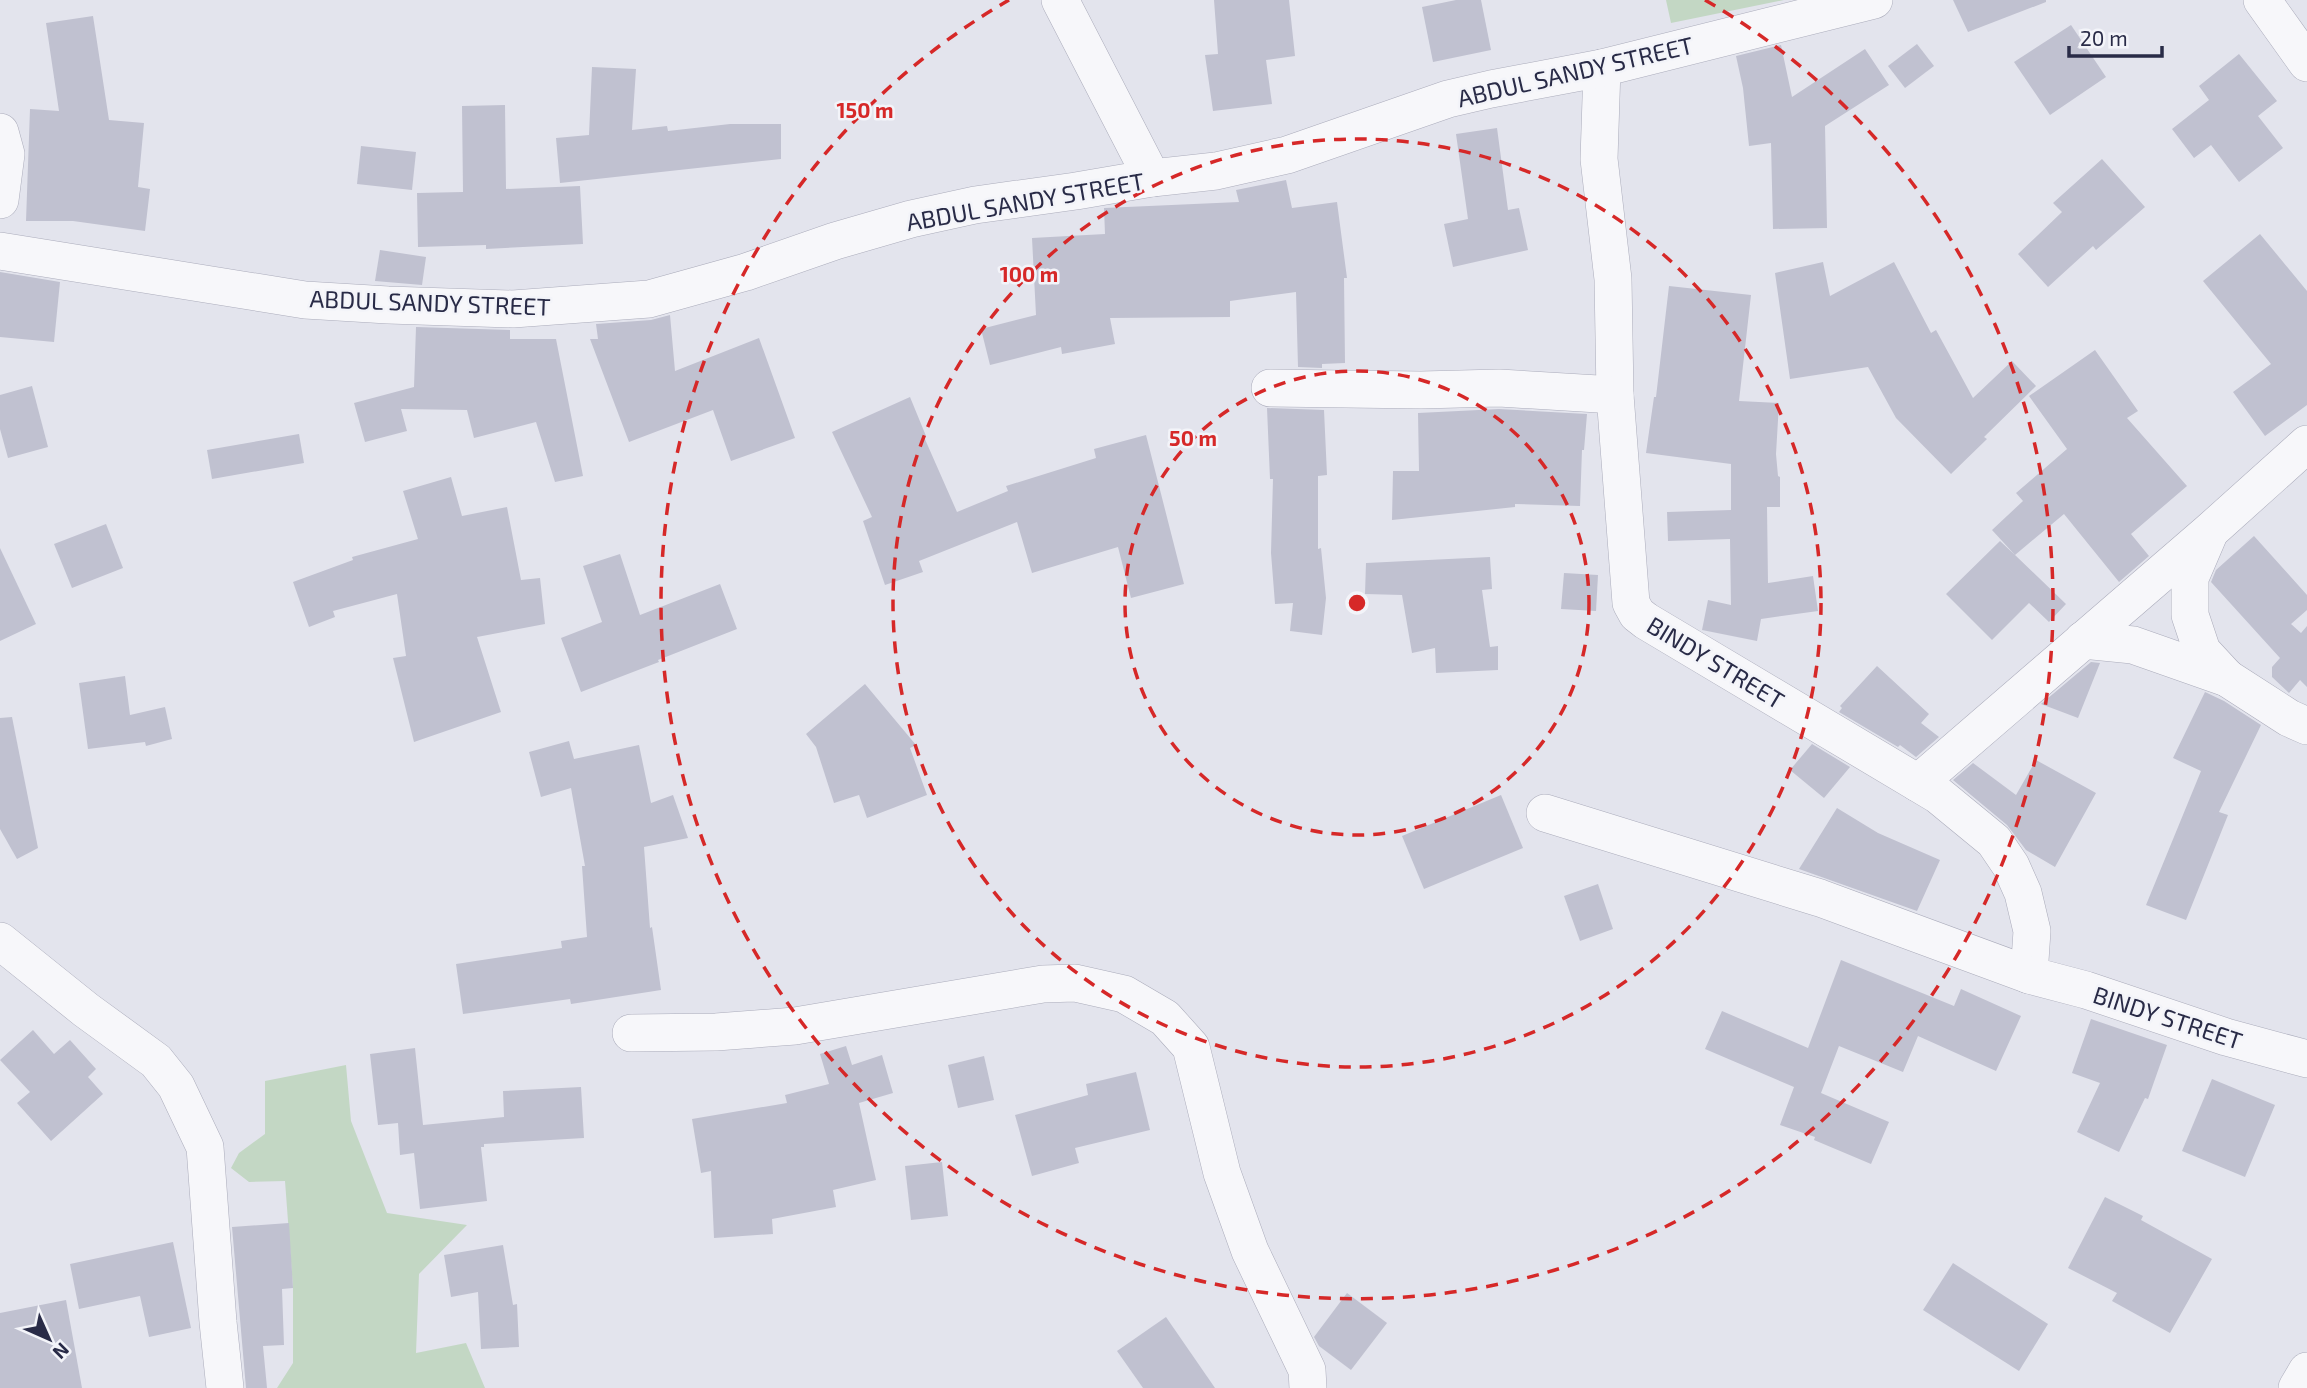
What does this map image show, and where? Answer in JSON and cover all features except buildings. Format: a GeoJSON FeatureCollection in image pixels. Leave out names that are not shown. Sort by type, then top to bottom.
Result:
{"type":"FeatureCollection","features":[{"type":"Feature","properties":{"kind":"street"},"geometry":{"type":"LineString","coordinates":[[1060,0],[1152,178]]}},
{"type":"Feature","properties":{"kind":"street","name":"ABDUL SANDY STREET"},"geometry":{"type":"LineString","coordinates":[[0,251],[305,300],[513,309],[649,299],[746,272],[835,241],[911,219],[975,205],[1216,171],[1287,155],[1448,99],[1602,68],[1874,0]]}},
{"type":"Feature","properties":{"kind":"street"},"geometry":{"type":"LineString","coordinates":[[2262,0],[2307,63]]}},
{"type":"Feature","properties":{"kind":"street","name":"BINDY STREET"},"geometry":{"type":"LineString","coordinates":[[1602,68],[1599,159],[1613,279],[1615,395],[1631,603],[1637,614],[1938,795],[1994,841],[2011,866],[2022,893],[2032,931],[2029,975]]}},
{"type":"Feature","properties":{"kind":"street"},"geometry":{"type":"LineString","coordinates":[[0,132],[6,154],[0,200]]}},
{"type":"Feature","properties":{"kind":"street"},"geometry":{"type":"LineString","coordinates":[[1270,388],[1499,388],[1615,395]]}},
{"type":"Feature","properties":{"kind":"street"},"geometry":{"type":"LineString","coordinates":[[1918,783],[2307,444]]}},
{"type":"Feature","properties":{"kind":"street"},"geometry":{"type":"LineString","coordinates":[[2209,531],[2190,578],[2190,615],[2202,651],[2227,678]]}},
{"type":"Feature","properties":{"kind":"street"},"geometry":{"type":"LineString","coordinates":[[2083,640],[2133,645],[2227,678],[2289,718],[2307,726]]}},
{"type":"Feature","properties":{"kind":"street","name":"BINDY STREET"},"geometry":{"type":"LineString","coordinates":[[1545,813],[1820,898],[2029,975],[2086,990],[2226,1037],[2307,1059]]}},
{"type":"Feature","properties":{"kind":"street"},"geometry":{"type":"LineString","coordinates":[[0,941],[86,1010],[156,1061],[176,1086],[205,1147],[215,1296],[225,1388]]}},
{"type":"Feature","properties":{"kind":"street"},"geometry":{"type":"LineString","coordinates":[[631,1033],[716,1032],[795,1026],[1043,984],[1076,983],[1124,994],[1165,1018],[1191,1047],[1222,1173],[1250,1251],[1307,1370],[1308,1388]]}},
{"type":"Feature","properties":{"kind":"street"},"geometry":{"type":"LineString","coordinates":[[2297,1388],[2307,1371]]}},
{"type":"Feature","properties":{"kind":"green space"},"geometry":{"type":"Polygon","coordinates":[[[1666,0],[1784,0],[1671,23],[1666,0]]]}},
{"type":"Feature","properties":{"kind":"green space"},"geometry":{"type":"Polygon","coordinates":[[[346,1065],[351,1121],[387,1213],[467,1225],[419,1274],[416,1353],[466,1343],[485,1388],[277,1388],[293,1363],[293,1288],[285,1181],[249,1182],[231,1168],[239,1153],[265,1134],[265,1081],[346,1065]]]}}]}
